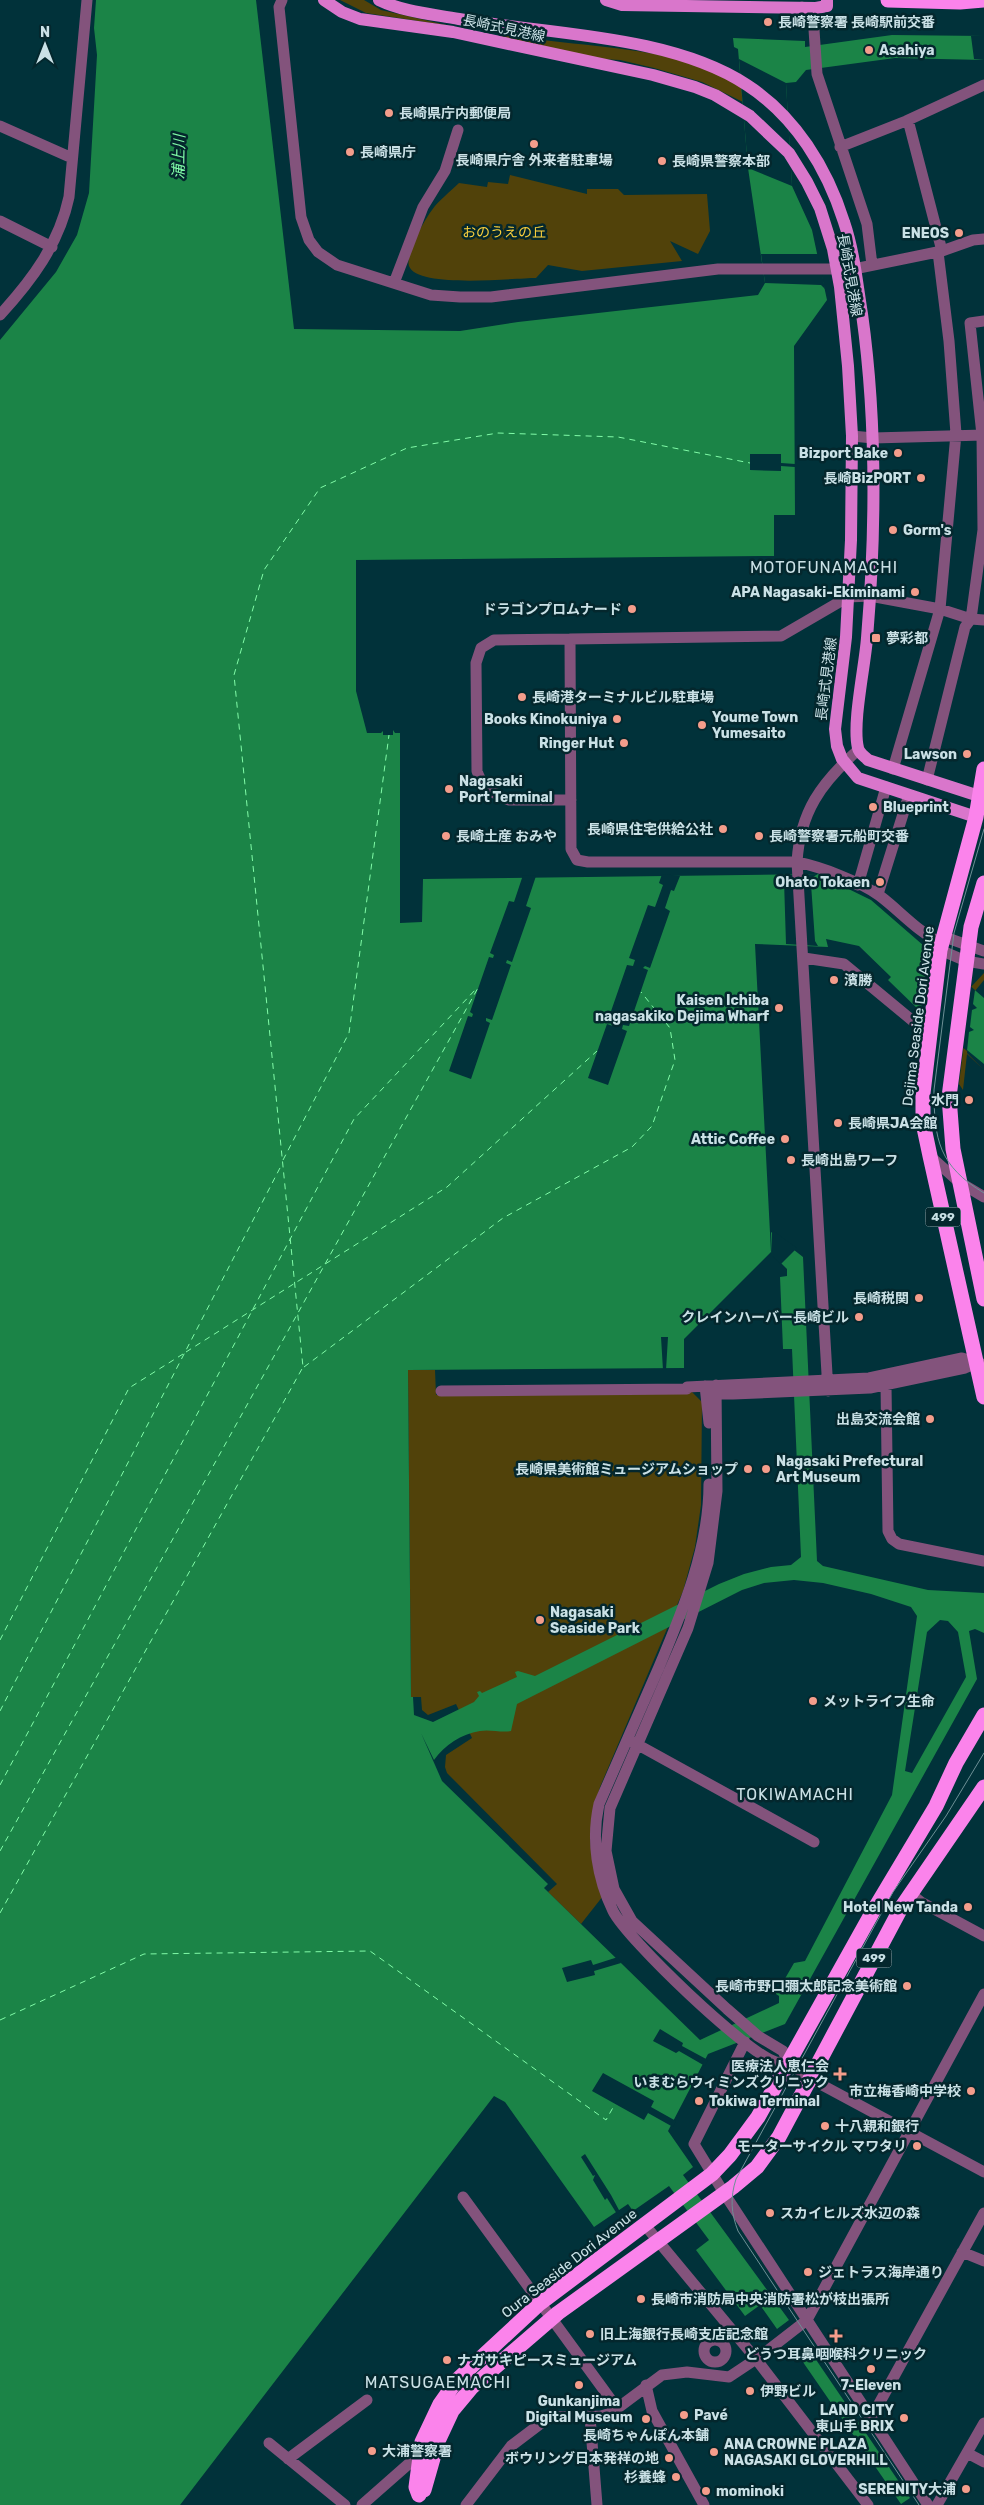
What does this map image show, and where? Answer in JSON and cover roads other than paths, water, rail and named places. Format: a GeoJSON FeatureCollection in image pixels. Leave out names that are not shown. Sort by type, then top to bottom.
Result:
{"type":"FeatureCollection","features":[{"type":"Feature","properties":{"kind":"highway"},"geometry":{"type":"LineString","coordinates":[[888,0],[960,2],[984,0]]}},
{"type":"Feature","properties":{"kind":"highway","name":"Dejima Seaside Dori Avenue"},"geometry":{"type":"LineString","coordinates":[[984,769],[980,818],[941,947],[923,1093],[923,1124],[981,1364],[984,1397]]}},
{"type":"Feature","properties":{"kind":"highway","name":"499"},"geometry":{"type":"LineString","coordinates":[[984,883],[967,954],[949,1113],[959,1182],[984,1299]]}},
{"type":"Feature","properties":{"kind":"highway","name":"Oura Seaside Dori Avenue"},"geometry":{"type":"LineString","coordinates":[[419,2500],[416,2487],[421,2448],[440,2404],[457,2380],[539,2304],[712,2174],[730,2155],[758,2117],[877,1904],[936,1806],[956,1764],[984,1715]]}},
{"type":"Feature","properties":{"kind":"highway","name":"Oura Seaside Dori Avenue"},"geometry":{"type":"LineString","coordinates":[[419,2500],[425,2488],[431,2460],[452,2411],[472,2387],[550,2319],[658,2242],[757,2167],[787,2123],[809,2078],[911,1894],[984,1787]]}},
{"type":"Feature","properties":{"kind":"main road","name":"長崎式見港線"},"geometry":{"type":"LineString","coordinates":[[324,0],[342,12],[360,19],[453,32],[674,80],[715,95],[750,116],[789,154],[807,182],[820,208],[833,249],[848,366],[852,436],[851,540],[846,637],[835,729],[837,746],[844,762],[858,778],[980,818]]}},
{"type":"Feature","properties":{"kind":"main road","name":"長崎式見港線"},"geometry":{"type":"LineString","coordinates":[[379,0],[415,11],[660,50],[707,64],[745,83],[775,107],[818,161],[844,223],[854,269],[868,357],[873,438],[870,596],[865,667],[856,730],[858,750]]}},
{"type":"Feature","properties":{"kind":"main road"},"geometry":{"type":"LineString","coordinates":[[617,1],[673,6],[673,4],[801,7],[814,3],[827,6],[827,0]]}},
{"type":"Feature","properties":{"kind":"main road"},"geometry":{"type":"LineString","coordinates":[[858,750],[868,760],[981,797]]}},
{"type":"Feature","properties":{"kind":"street"},"geometry":{"type":"LineString","coordinates":[[0,315],[52,247],[64,222],[87,0]]}},
{"type":"Feature","properties":{"kind":"street"},"geometry":{"type":"LineString","coordinates":[[282,0],[279,7],[301,217],[309,240],[318,252],[337,265],[431,295],[491,297],[718,268],[854,269],[940,252],[973,240],[984,239]]}},
{"type":"Feature","properties":{"kind":"street"},"geometry":{"type":"LineString","coordinates":[[814,3],[817,22],[814,22]]}},
{"type":"Feature","properties":{"kind":"street"},"geometry":{"type":"LineString","coordinates":[[801,7],[812,11],[817,74],[867,224],[872,265]]}},
{"type":"Feature","properties":{"kind":"street"},"geometry":{"type":"LineString","coordinates":[[840,147],[908,120],[984,85]]}},
{"type":"Feature","properties":{"kind":"street"},"geometry":{"type":"LineString","coordinates":[[893,769],[940,609],[956,434],[940,252],[908,120]]}},
{"type":"Feature","properties":{"kind":"street"},"geometry":{"type":"LineString","coordinates":[[0,126],[72,158]]}},
{"type":"Feature","properties":{"kind":"street"},"geometry":{"type":"LineString","coordinates":[[394,283],[423,207],[445,171],[458,130]]}},
{"type":"Feature","properties":{"kind":"street"},"geometry":{"type":"LineString","coordinates":[[0,221],[52,247]]}},
{"type":"Feature","properties":{"kind":"street"},"geometry":{"type":"LineString","coordinates":[[927,780],[965,627],[971,619],[983,530],[983,435],[970,323],[984,321]]}},
{"type":"Feature","properties":{"kind":"street"},"geometry":{"type":"LineString","coordinates":[[852,436],[873,438],[956,434],[983,435]]}},
{"type":"Feature","properties":{"kind":"street"},"geometry":{"type":"LineString","coordinates":[[571,800],[509,800],[501,798],[482,781],[477,771],[476,663],[481,648],[494,640],[781,636],[848,597],[870,596],[940,609],[971,619],[984,620]]}},
{"type":"Feature","properties":{"kind":"street"},"geometry":{"type":"LineString","coordinates":[[570,639],[571,850],[574,857],[581,862],[797,862],[821,867],[878,894],[941,947],[967,954],[984,964]]}},
{"type":"Feature","properties":{"kind":"street"},"geometry":{"type":"LineString","coordinates":[[828,1385],[797,862],[798,837],[813,801],[844,762],[858,750]]}},
{"type":"Feature","properties":{"kind":"street"},"geometry":{"type":"LineString","coordinates":[[858,885],[886,787]]}},
{"type":"Feature","properties":{"kind":"street"},"geometry":{"type":"LineString","coordinates":[[878,894],[909,795]]}},
{"type":"Feature","properties":{"kind":"street"},"geometry":{"type":"LineString","coordinates":[[967,954],[984,951]]}},
{"type":"Feature","properties":{"kind":"street"},"geometry":{"type":"LineString","coordinates":[[803,953],[844,964],[931,1036]]}},
{"type":"Feature","properties":{"kind":"street"},"geometry":{"type":"LineString","coordinates":[[930,1156],[959,1182],[984,1197]]}},
{"type":"Feature","properties":{"kind":"street"},"geometry":{"type":"LineString","coordinates":[[828,1385],[962,1358],[981,1364]]}},
{"type":"Feature","properties":{"kind":"street"},"geometry":{"type":"LineString","coordinates":[[441,1391],[710,1389],[812,1385],[886,1385],[981,1364]]}},
{"type":"Feature","properties":{"kind":"street"},"geometry":{"type":"LineString","coordinates":[[886,1385],[888,1531],[892,1539],[899,1544],[984,1561]]}},
{"type":"Feature","properties":{"kind":"street"},"geometry":{"type":"LineString","coordinates":[[710,1389],[708,1409],[709,1490],[703,1540],[688,1628],[597,1813],[596,1853],[603,1885],[613,1912],[628,1932],[716,2019],[745,2042],[776,2062],[788,2062]]}},
{"type":"Feature","properties":{"kind":"street"},"geometry":{"type":"LineString","coordinates":[[695,1589],[674,1632],[632,1742],[610,1808],[606,1827],[606,1851],[614,1889],[632,1921],[758,2036],[783,2051],[788,2062],[809,2078],[984,2172]]}},
{"type":"Feature","properties":{"kind":"street"},"geometry":{"type":"LineString","coordinates":[[632,1742],[814,1842]]}},
{"type":"Feature","properties":{"kind":"street"},"geometry":{"type":"LineString","coordinates":[[911,1894],[921,1902],[984,1936]]}},
{"type":"Feature","properties":{"kind":"street"},"geometry":{"type":"LineString","coordinates":[[466,2505],[511,2446],[518,2439],[553,2416],[601,2416],[617,2408],[662,2375],[702,2372],[715,2376],[729,2377],[807,2320],[881,2180],[886,2176],[984,1994]]}},
{"type":"Feature","properties":{"kind":"street"},"geometry":{"type":"LineString","coordinates":[[745,2042],[694,2144],[928,2505]]}},
{"type":"Feature","properties":{"kind":"street"},"geometry":{"type":"LineString","coordinates":[[463,2197],[539,2304],[617,2408]]}},
{"type":"Feature","properties":{"kind":"street"},"geometry":{"type":"LineString","coordinates":[[870,2416],[875,2411],[984,2213]]}},
{"type":"Feature","properties":{"kind":"street"},"geometry":{"type":"LineString","coordinates":[[644,2224],[756,2359],[868,2505]]}},
{"type":"Feature","properties":{"kind":"street"},"geometry":{"type":"LineString","coordinates":[[962,2252],[984,2261]]}},
{"type":"Feature","properties":{"kind":"street"},"geometry":{"type":"LineString","coordinates":[[725,2348],[747,2332]]}},
{"type":"Feature","properties":{"kind":"street"},"geometry":{"type":"LineString","coordinates":[[646,2385],[652,2411],[704,2505]]}},
{"type":"Feature","properties":{"kind":"street"},"geometry":{"type":"LineString","coordinates":[[288,2459],[367,2400]]}},
{"type":"Feature","properties":{"kind":"street"},"geometry":{"type":"LineString","coordinates":[[590,2417],[597,2505]]}},
{"type":"Feature","properties":{"kind":"street"},"geometry":{"type":"LineString","coordinates":[[937,2505],[984,2423]]}},
{"type":"Feature","properties":{"kind":"street"},"geometry":{"type":"LineString","coordinates":[[269,2443],[345,2505]]}},
{"type":"Feature","properties":{"kind":"street"},"geometry":{"type":"LineString","coordinates":[[362,2505],[421,2448]]}},
{"type":"Feature","properties":{"kind":"street"},"geometry":{"type":"LineString","coordinates":[[967,2453],[984,2462]]}},
{"type":"Feature","properties":{"kind":"water","name":"浦上川"},"geometry":{"type":"Polygon","coordinates":[[[96,0],[256,0],[294,329],[460,331],[518,322],[758,295],[765,283],[748,168],[738,49],[734,47],[733,38],[805,41],[805,47],[892,35],[984,36],[984,60],[895,58],[806,70],[796,82],[786,83],[792,186],[812,230],[827,300],[794,346],[795,515],[774,515],[774,556],[356,560],[356,691],[367,733],[381,733],[383,731],[383,735],[393,735],[393,730],[395,733],[400,733],[400,923],[422,922],[423,879],[818,874],[871,900],[984,998],[984,1064],[921,1012],[888,980],[891,977],[859,946],[826,939],[828,947],[755,944],[771,1252],[684,1339],[684,1368],[408,1370],[411,1697],[413,1697],[414,1715],[433,1722],[474,1702],[479,1696],[477,1692],[480,1691],[482,1693],[517,1677],[515,1672],[518,1671],[535,1676],[719,1584],[744,1574],[771,1567],[791,1565],[801,1557],[792,1349],[783,1349],[780,1277],[787,1276],[787,1269],[772,1254],[771,1232],[803,1257],[817,1561],[823,1566],[928,1590],[984,1593],[984,1633],[975,1629],[969,1631],[977,1679],[785,2024],[708,2054],[668,2131],[693,2167],[683,2175],[789,2320],[777,2329],[760,2305],[745,2316],[696,2250],[709,2240],[669,2186],[633,2211],[628,2204],[594,2227],[505,2102],[494,2096],[180,2505],[0,2505],[0,340],[56,272],[77,235],[89,193],[97,55],[94,28],[96,0]],[[794,1580],[764,1583],[742,1590],[517,1704],[511,1731],[473,1732],[448,1745],[434,1760],[421,1733],[442,1781],[548,1884],[544,1888],[700,2040],[779,2003],[779,1996],[773,1992],[776,1988],[779,1989],[794,1963],[805,1961],[892,1795],[917,1616],[911,1607],[871,1594],[823,1583],[794,1580]],[[940,1620],[927,1632],[905,1771],[912,1773],[966,1677],[958,1632],[948,1621],[940,1620]]]}},
{"type":"Feature","properties":{"kind":"water"},"geometry":{"type":"Polygon","coordinates":[[[806,2345],[910,2498],[901,2504],[796,2352],[806,2345]]]}},
{"type":"Feature","properties":{"kind":"tram line"},"geometry":{"type":"LineString","coordinates":[[984,829],[954,933],[934,1090],[935,1123],[942,1150],[948,1162],[957,1173],[984,1193]]}},
{"type":"Feature","properties":{"kind":"tram line"},"geometry":{"type":"LineString","coordinates":[[919,2505],[738,2231],[734,2218],[732,2199],[736,2179],[893,1892],[946,1816],[984,1753]]}},
{"type":"Feature","properties":{"kind":"place","name":"長崎警察署 長崎駅前交番"},"geometry":{"type":"Point","coordinates":[768,22]}},
{"type":"Feature","properties":{"kind":"place","name":"Asahiya"},"geometry":{"type":"Point","coordinates":[869,50]}},
{"type":"Feature","properties":{"kind":"place","name":"長崎県庁内郵便局"},"geometry":{"type":"Point","coordinates":[389,113]}},
{"type":"Feature","properties":{"kind":"place","name":"長崎県庁舎 外来者駐車場"},"geometry":{"type":"Point","coordinates":[534,144]}},
{"type":"Feature","properties":{"kind":"place","name":"長崎県庁"},"geometry":{"type":"Point","coordinates":[350,152]}},
{"type":"Feature","properties":{"kind":"place","name":"長崎県警察本部"},"geometry":{"type":"Point","coordinates":[662,161]}},
{"type":"Feature","properties":{"kind":"place","name":"ENEOS"},"geometry":{"type":"Point","coordinates":[959,233]}},
{"type":"Feature","properties":{"kind":"place","name":"Bizport Bake"},"geometry":{"type":"Point","coordinates":[898,453]}},
{"type":"Feature","properties":{"kind":"place","name":"長崎BizPORT"},"geometry":{"type":"Point","coordinates":[921,478]}},
{"type":"Feature","properties":{"kind":"place","name":"Gorm's"},"geometry":{"type":"Point","coordinates":[893,530]}},
{"type":"Feature","properties":{"kind":"place","name":"APA Nagasaki-Ekiminami"},"geometry":{"type":"Point","coordinates":[915,592]}},
{"type":"Feature","properties":{"kind":"place","name":"ドラゴンプロムナード"},"geometry":{"type":"Point","coordinates":[632,609]}},
{"type":"Feature","properties":{"kind":"place","name":"夢彩都"},"geometry":{"type":"Point","coordinates":[876,638]}},
{"type":"Feature","properties":{"kind":"place","name":"長崎港ターミナルビル駐車場"},"geometry":{"type":"Point","coordinates":[522,697]}},
{"type":"Feature","properties":{"kind":"place","name":"Books Kinokuniya"},"geometry":{"type":"Point","coordinates":[617,719]}},
{"type":"Feature","properties":{"kind":"place","name":"Youme Town Yumesaito"},"geometry":{"type":"Point","coordinates":[702,725]}},
{"type":"Feature","properties":{"kind":"place","name":"Ringer Hut"},"geometry":{"type":"Point","coordinates":[624,743]}},
{"type":"Feature","properties":{"kind":"place","name":"Lawson"},"geometry":{"type":"Point","coordinates":[967,754]}},
{"type":"Feature","properties":{"kind":"place","name":"Nagasaki Port Terminal"},"geometry":{"type":"Point","coordinates":[449,789]}},
{"type":"Feature","properties":{"kind":"place","name":"Blueprint"},"geometry":{"type":"Point","coordinates":[873,807]}},
{"type":"Feature","properties":{"kind":"place","name":"長崎県住宅供給公社"},"geometry":{"type":"Point","coordinates":[723,829]}},
{"type":"Feature","properties":{"kind":"place","name":"長崎土産 おみや"},"geometry":{"type":"Point","coordinates":[446,836]}},
{"type":"Feature","properties":{"kind":"place","name":"長崎警察署元船町交番"},"geometry":{"type":"Point","coordinates":[759,836]}},
{"type":"Feature","properties":{"kind":"place","name":"Ohato Tokaen"},"geometry":{"type":"Point","coordinates":[880,882]}},
{"type":"Feature","properties":{"kind":"place","name":"濱勝"},"geometry":{"type":"Point","coordinates":[834,980]}},
{"type":"Feature","properties":{"kind":"place","name":"Kaisen Ichiba nagasakiko Dejima Wharf"},"geometry":{"type":"Point","coordinates":[779,1008]}},
{"type":"Feature","properties":{"kind":"place","name":"水門"},"geometry":{"type":"Point","coordinates":[969,1100]}},
{"type":"Feature","properties":{"kind":"place","name":"長崎県JA会館"},"geometry":{"type":"Point","coordinates":[838,1123]}},
{"type":"Feature","properties":{"kind":"place","name":"Attic Coffee"},"geometry":{"type":"Point","coordinates":[785,1139]}},
{"type":"Feature","properties":{"kind":"place","name":"長崎出島ワーフ"},"geometry":{"type":"Point","coordinates":[791,1160]}},
{"type":"Feature","properties":{"kind":"place","name":"長崎税関"},"geometry":{"type":"Point","coordinates":[919,1298]}},
{"type":"Feature","properties":{"kind":"place","name":"クレインハーバー長崎ビル"},"geometry":{"type":"Point","coordinates":[859,1317]}},
{"type":"Feature","properties":{"kind":"place","name":"出島交流会館"},"geometry":{"type":"Point","coordinates":[930,1419]}},
{"type":"Feature","properties":{"kind":"place","name":"長崎県美術館ミュージアムショップ"},"geometry":{"type":"Point","coordinates":[748,1469]}},
{"type":"Feature","properties":{"kind":"place","name":"Nagasaki Prefectural Art Museum"},"geometry":{"type":"Point","coordinates":[766,1469]}},
{"type":"Feature","properties":{"kind":"place","name":"Nagasaki Seaside Park"},"geometry":{"type":"Point","coordinates":[540,1620]}},
{"type":"Feature","properties":{"kind":"place","name":"メットライフ生命"},"geometry":{"type":"Point","coordinates":[813,1701]}},
{"type":"Feature","properties":{"kind":"place","name":"Hotel New Tanda"},"geometry":{"type":"Point","coordinates":[968,1907]}},
{"type":"Feature","properties":{"kind":"place","name":"長崎市野口彌太郎記念美術館"},"geometry":{"type":"Point","coordinates":[907,1986]}},
{"type":"Feature","properties":{"kind":"place","name":"医療法人恵仁会 いまむらウィミンズクリニック"},"geometry":{"type":"Point","coordinates":[840,2074]}},
{"type":"Feature","properties":{"kind":"place","name":"市立梅香崎中学校"},"geometry":{"type":"Point","coordinates":[971,2091]}},
{"type":"Feature","properties":{"kind":"place","name":"Tokiwa Terminal"},"geometry":{"type":"Point","coordinates":[699,2101]}},
{"type":"Feature","properties":{"kind":"place","name":"十八親和銀行"},"geometry":{"type":"Point","coordinates":[825,2126]}},
{"type":"Feature","properties":{"kind":"place","name":"モーターサイクル マワタリ"},"geometry":{"type":"Point","coordinates":[917,2146]}},
{"type":"Feature","properties":{"kind":"place","name":"スカイヒルズ水辺の森"},"geometry":{"type":"Point","coordinates":[770,2213]}},
{"type":"Feature","properties":{"kind":"place","name":"ジェトラス海岸通り"},"geometry":{"type":"Point","coordinates":[808,2272]}},
{"type":"Feature","properties":{"kind":"place","name":"長崎市消防局中央消防署松が枝出張所"},"geometry":{"type":"Point","coordinates":[641,2299]}},
{"type":"Feature","properties":{"kind":"place","name":"旧上海銀行長崎支店記念館"},"geometry":{"type":"Point","coordinates":[590,2334]}},
{"type":"Feature","properties":{"kind":"place","name":"どうつ耳鼻咽喉科クリニック"},"geometry":{"type":"Point","coordinates":[836,2336]}},
{"type":"Feature","properties":{"kind":"place","name":"ナガサキピースミュージアム"},"geometry":{"type":"Point","coordinates":[447,2360]}},
{"type":"Feature","properties":{"kind":"place","name":"7-Eleven"},"geometry":{"type":"Point","coordinates":[871,2369]}},
{"type":"Feature","properties":{"kind":"place","name":"Gunkanjima Digital Museum"},"geometry":{"type":"Point","coordinates":[579,2385]}},
{"type":"Feature","properties":{"kind":"place","name":"伊野ビル"},"geometry":{"type":"Point","coordinates":[750,2391]}},
{"type":"Feature","properties":{"kind":"place","name":"Pavé"},"geometry":{"type":"Point","coordinates":[684,2415]}},
{"type":"Feature","properties":{"kind":"place","name":"LAND CITY 東山手 BRIX"},"geometry":{"type":"Point","coordinates":[904,2418]}},
{"type":"Feature","properties":{"kind":"place","name":"長崎ちゃんぽん本舗"},"geometry":{"type":"Point","coordinates":[646,2419]}},
{"type":"Feature","properties":{"kind":"place","name":"大浦警察署"},"geometry":{"type":"Point","coordinates":[372,2451]}},
{"type":"Feature","properties":{"kind":"place","name":"ANA CROWNE PLAZA NAGASAKI GLOVERHILL"},"geometry":{"type":"Point","coordinates":[714,2452]}},
{"type":"Feature","properties":{"kind":"place","name":"ボウリング日本発祥の地"},"geometry":{"type":"Point","coordinates":[669,2458]}},
{"type":"Feature","properties":{"kind":"place","name":"杉養蜂"},"geometry":{"type":"Point","coordinates":[676,2477]}},
{"type":"Feature","properties":{"kind":"place","name":"SERENITY大浦"},"geometry":{"type":"Point","coordinates":[966,2489]}},
{"type":"Feature","properties":{"kind":"place","name":"mominoki"},"geometry":{"type":"Point","coordinates":[706,2491]}},
{"type":"Feature","properties":{"kind":"district","name":"MOTOFUNAMACHI"},"geometry":{"type":"Point","coordinates":[824,567]}},
{"type":"Feature","properties":{"kind":"district","name":"TOKIWAMACHI"},"geometry":{"type":"Point","coordinates":[795,1794]}},
{"type":"Feature","properties":{"kind":"district","name":"MATSUGAEMACHI"},"geometry":{"type":"Point","coordinates":[438,2382]}},
{"type":"Feature","properties":{"kind":"park label","name":"おのうえの丘"},"geometry":{"type":"Point","coordinates":[504,232]}}]}
